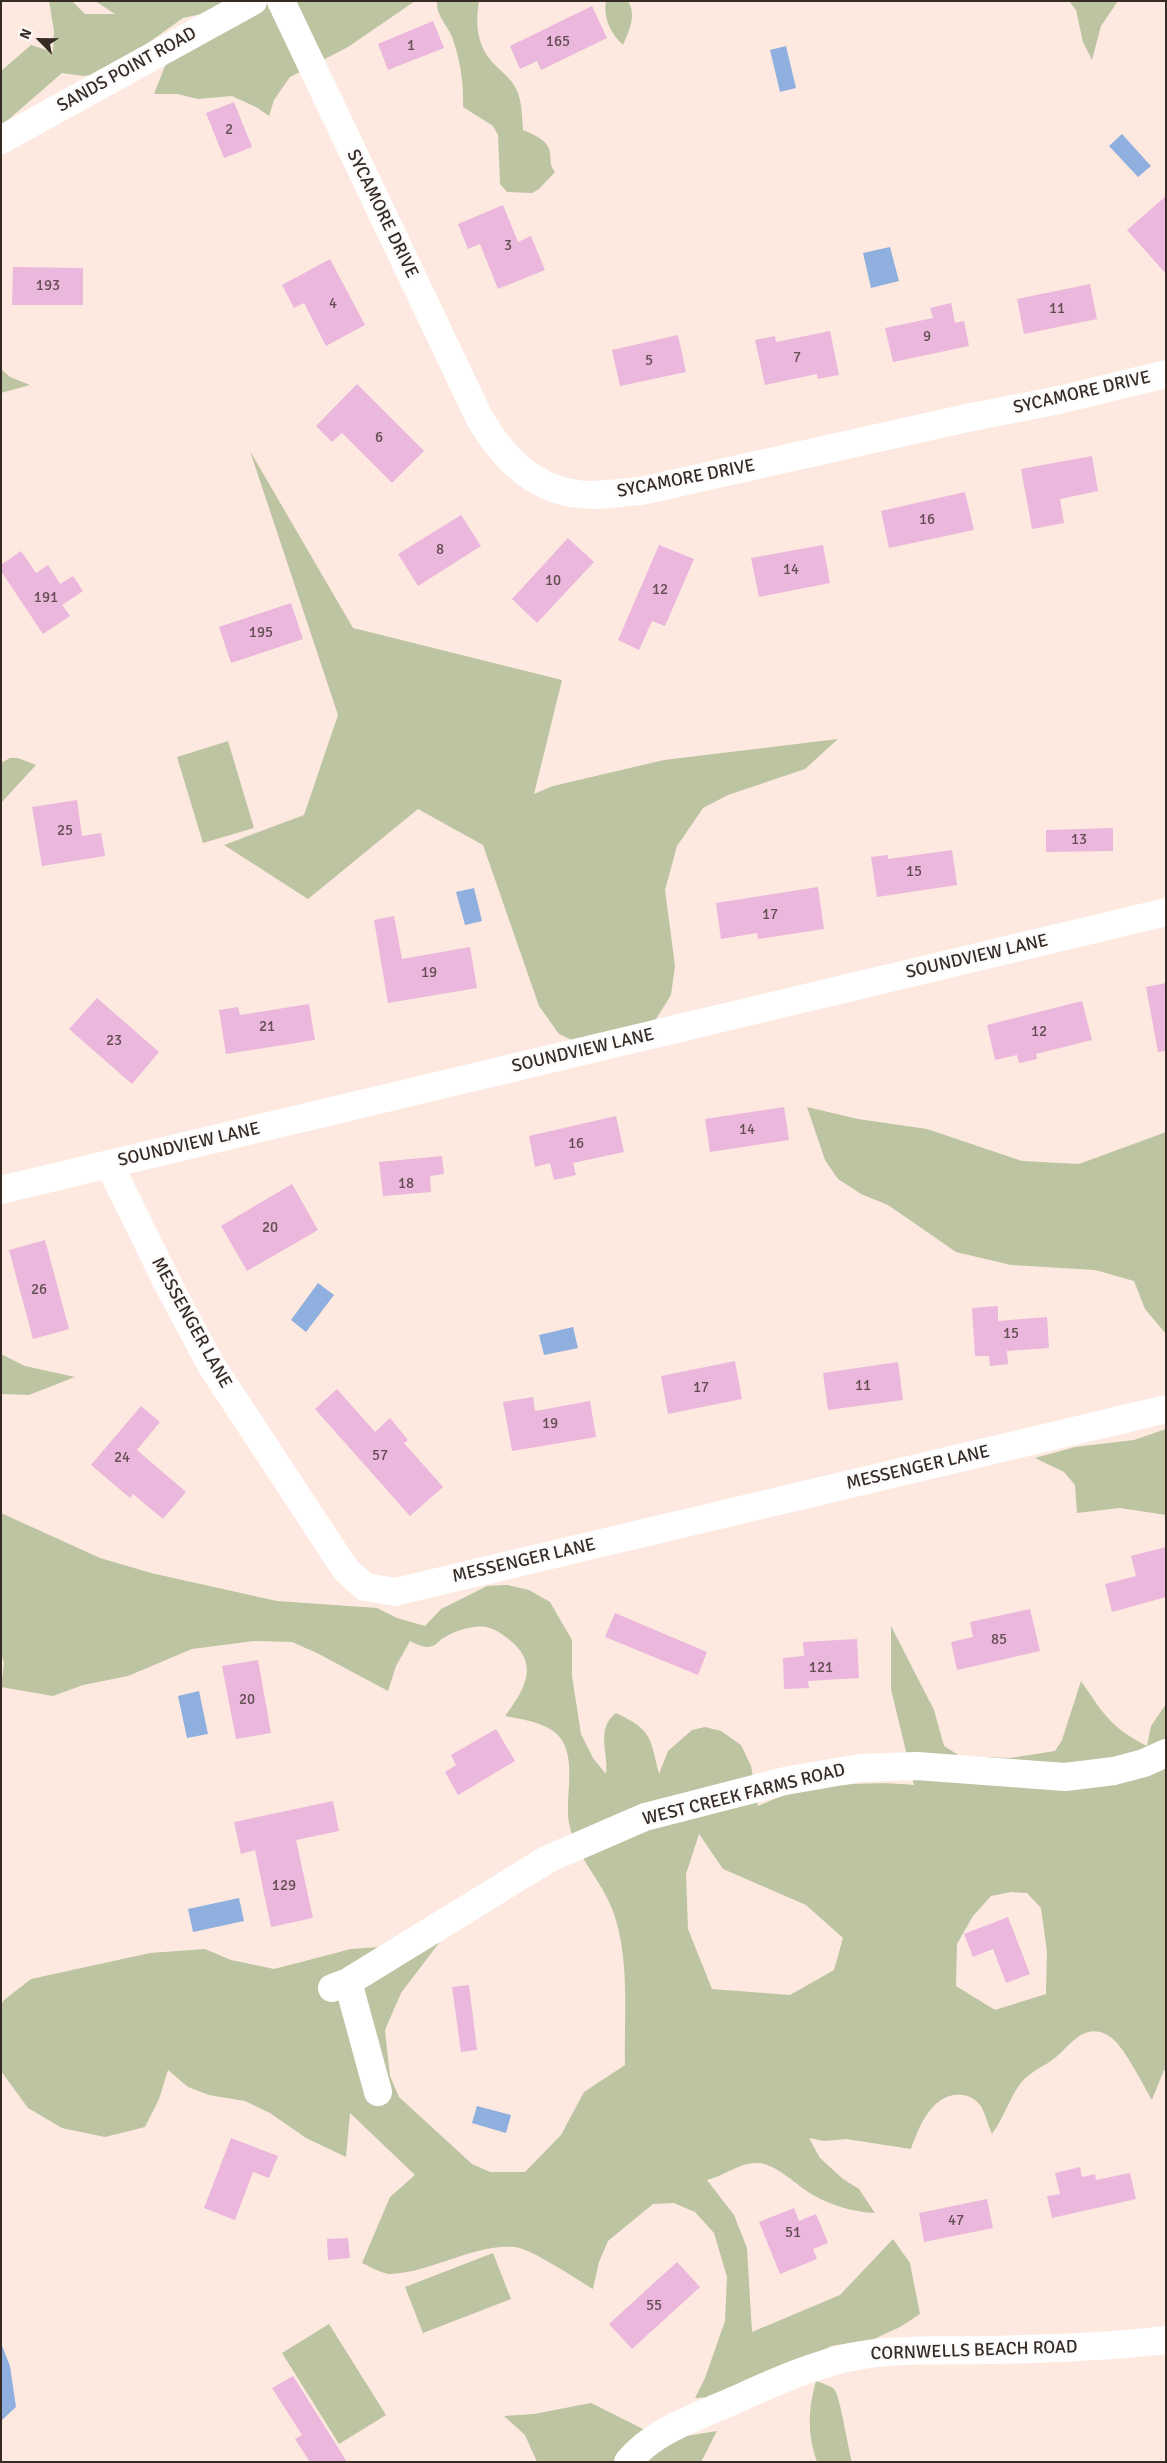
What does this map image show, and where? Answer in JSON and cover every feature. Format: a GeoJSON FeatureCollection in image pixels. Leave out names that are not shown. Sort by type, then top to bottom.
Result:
{"type":"FeatureCollection","features":[{"type":"Feature","properties":{"kind":"street","name":"SANDS POINT ROAD"},"geometry":{"type":"LineString","coordinates":[[1,140],[253,1]]}},
{"type":"Feature","properties":{"kind":"street","name":"SYCAMORE DRIVE"},"geometry":{"type":"LineString","coordinates":[[281,1],[479,417],[492,439],[508,459],[532,478],[554,488],[590,495],[641,491],[967,418],[1059,400],[1166,374]]}},
{"type":"Feature","properties":{"kind":"street","name":"SOUNDVIEW LANE"},"geometry":{"type":"LineString","coordinates":[[1,1190],[1166,912]]}},
{"type":"Feature","properties":{"kind":"street","name":"MESSENGER LANE"},"geometry":{"type":"LineString","coordinates":[[109,1164],[171,1290],[212,1365],[346,1570],[365,1587],[394,1592],[1166,1409]]}},
{"type":"Feature","properties":{"kind":"street","name":"WEST CREEK FARMS ROAD"},"geometry":{"type":"LineString","coordinates":[[378,2092],[340,1985],[548,1859],[645,1817],[785,1782],[860,1768],[917,1766],[1065,1777],[1114,1772],[1166,1753]]}},
{"type":"Feature","properties":{"kind":"street","name":"CORNWELLS BEACH ROAD"},"geometry":{"type":"LineString","coordinates":[[628,2462],[640,2448],[654,2437],[717,2407],[797,2373],[855,2356],[890,2351],[1032,2350],[1166,2340]]}},
{"type":"Feature","properties":{"kind":"green space"},"geometry":{"type":"Polygon","coordinates":[[[49,1],[72,1],[85,14],[115,14],[95,1],[247,1],[183,18],[106,73],[83,76],[62,73],[1,126],[1,71],[31,45],[53,52],[54,31],[49,1]]]}},
{"type":"Feature","properties":{"kind":"green space"},"geometry":{"type":"Polygon","coordinates":[[[260,1],[415,1],[348,47],[290,77],[274,100],[269,116],[256,107],[232,96],[198,99],[177,94],[154,94],[167,61],[260,1]]]}},
{"type":"Feature","properties":{"kind":"green space"},"geometry":{"type":"Polygon","coordinates":[[[437,1],[479,1],[477,19],[484,51],[510,79],[517,90],[521,106],[523,130],[542,140],[550,152],[555,172],[539,189],[532,193],[507,192],[500,184],[498,135],[493,126],[463,107],[459,62],[450,32],[438,11],[437,1]]]}},
{"type":"Feature","properties":{"kind":"green space"},"geometry":{"type":"Polygon","coordinates":[[[606,1],[628,1],[631,6],[631,23],[623,45],[609,25],[605,7],[606,1]]]}},
{"type":"Feature","properties":{"kind":"green space"},"geometry":{"type":"Polygon","coordinates":[[[1069,1],[1118,1],[1101,26],[1092,60],[1083,42],[1076,10],[1069,1]]]}},
{"type":"Feature","properties":{"kind":"green space"},"geometry":{"type":"Polygon","coordinates":[[[1,369],[10,377],[30,385],[1,393],[1,369]]]}},
{"type":"Feature","properties":{"kind":"green space"},"geometry":{"type":"Polygon","coordinates":[[[250,451],[353,628],[562,680],[534,794],[553,786],[664,760],[838,739],[805,769],[728,795],[703,808],[677,846],[665,890],[675,966],[671,995],[656,1019],[625,1034],[578,1043],[559,1034],[539,1006],[483,845],[418,809],[308,899],[224,845],[304,815],[338,715],[250,451]]]}},
{"type":"Feature","properties":{"kind":"green space"},"geometry":{"type":"Polygon","coordinates":[[[228,741],[254,828],[203,843],[177,757],[228,741]]]}},
{"type":"Feature","properties":{"kind":"green space"},"geometry":{"type":"Polygon","coordinates":[[[10,758],[18,758],[36,765],[1,803],[1,763],[10,758]]]}},
{"type":"Feature","properties":{"kind":"green space"},"geometry":{"type":"Polygon","coordinates":[[[807,1107],[858,1119],[927,1129],[1022,1161],[1079,1164],[1166,1132],[1166,1334],[1145,1309],[1134,1281],[1095,1270],[1011,1265],[956,1252],[888,1205],[861,1194],[838,1179],[825,1160],[807,1107]]]}},
{"type":"Feature","properties":{"kind":"green space"},"geometry":{"type":"Polygon","coordinates":[[[1,1354],[25,1366],[75,1377],[29,1395],[1,1394],[1,1354]]]}},
{"type":"Feature","properties":{"kind":"green space"},"geometry":{"type":"Polygon","coordinates":[[[1166,1429],[1166,1515],[1120,1508],[1077,1513],[1075,1485],[1064,1472],[1035,1458],[1075,1447],[1134,1440],[1166,1429]]]}},
{"type":"Feature","properties":{"kind":"green space"},"geometry":{"type":"Polygon","coordinates":[[[1,1513],[100,1558],[151,1573],[277,1601],[377,1608],[397,1618],[425,1626],[441,1609],[487,1586],[507,1585],[529,1590],[550,1602],[572,1640],[572,1676],[581,1734],[593,1758],[606,1774],[604,1734],[610,1719],[616,1713],[637,1724],[648,1736],[654,1751],[659,1774],[668,1751],[692,1730],[705,1727],[721,1731],[741,1745],[751,1766],[758,1806],[790,1793],[824,1787],[869,1783],[914,1785],[891,1689],[891,1626],[934,1710],[944,1746],[960,1756],[1010,1758],[1055,1751],[1062,1740],[1081,1681],[1116,1726],[1147,1746],[1151,1726],[1166,1704],[1166,2072],[1164,2070],[1152,2100],[1126,2056],[1114,2040],[1099,2032],[1091,2031],[1077,2038],[1058,2056],[1021,2082],[992,2134],[982,2108],[978,2103],[963,2095],[952,2095],[935,2104],[918,2130],[911,2149],[846,2139],[824,2141],[809,2138],[820,2158],[843,2179],[859,2189],[875,2213],[851,2210],[828,2202],[813,2195],[779,2171],[764,2164],[744,2165],[707,2180],[734,2215],[747,2248],[752,2332],[840,2295],[893,2239],[910,2263],[920,2314],[900,2327],[874,2339],[831,2346],[803,2361],[712,2397],[695,2398],[705,2378],[725,2321],[727,2277],[714,2233],[695,2212],[674,2203],[653,2204],[608,2241],[599,2262],[593,2289],[532,2253],[515,2247],[499,2247],[484,2250],[422,2269],[388,2274],[362,2263],[390,2197],[415,2175],[350,2113],[346,2157],[306,2138],[270,2113],[245,2101],[209,2095],[188,2087],[168,2070],[159,2099],[145,2127],[105,2137],[62,2128],[28,2108],[1,2071],[1,2005],[4,2000],[31,1979],[150,1953],[205,1949],[231,1960],[274,1969],[351,1949],[439,1943],[401,1993],[385,2030],[390,2076],[399,2097],[472,2164],[490,2172],[525,2172],[561,2135],[584,2092],[625,2065],[625,2008],[622,1951],[614,1914],[604,1891],[577,1847],[569,1823],[569,1763],[564,1744],[554,1731],[546,1727],[530,1721],[505,1716],[523,1688],[527,1670],[525,1660],[512,1642],[493,1629],[486,1627],[475,1627],[459,1631],[429,1647],[410,1641],[396,1666],[388,1691],[317,1653],[292,1642],[254,1641],[192,1649],[128,1676],[83,1685],[53,1696],[1,1687],[4,1663],[1,1653],[1,1513]],[[699,1834],[686,1874],[688,1929],[712,1989],[790,1995],[834,1970],[843,1938],[806,1905],[723,1869],[699,1834]],[[1011,1892],[991,1896],[973,1916],[957,1944],[956,1986],[995,2010],[1046,1994],[1047,1952],[1041,1908],[1027,1893],[1011,1892]]]}},
{"type":"Feature","properties":{"kind":"green space"},"geometry":{"type":"Polygon","coordinates":[[[493,2253],[511,2299],[423,2333],[405,2287],[493,2253]]]}},
{"type":"Feature","properties":{"kind":"green space"},"geometry":{"type":"Polygon","coordinates":[[[329,2324],[386,2415],[339,2444],[282,2353],[329,2324]]]}},
{"type":"Feature","properties":{"kind":"green space"},"geometry":{"type":"Polygon","coordinates":[[[816,2381],[834,2389],[836,2393],[852,2462],[817,2462],[810,2431],[811,2402],[816,2381]]]}},
{"type":"Feature","properties":{"kind":"green space"},"geometry":{"type":"Polygon","coordinates":[[[591,2403],[649,2432],[674,2438],[717,2431],[701,2462],[537,2462],[525,2435],[504,2416],[534,2414],[591,2403]]]}},
{"type":"Feature","properties":{"kind":"water"},"geometry":{"type":"Polygon","coordinates":[[[786,46],[796,88],[780,92],[770,50],[786,46]]]}},
{"type":"Feature","properties":{"kind":"water"},"geometry":{"type":"Polygon","coordinates":[[[1122,134],[1151,166],[1138,177],[1109,146],[1122,134]]]}},
{"type":"Feature","properties":{"kind":"water"},"geometry":{"type":"Polygon","coordinates":[[[890,247],[899,281],[871,288],[863,253],[890,247]]]}},
{"type":"Feature","properties":{"kind":"water"},"geometry":{"type":"Polygon","coordinates":[[[474,888],[482,921],[465,925],[456,892],[474,888]]]}},
{"type":"Feature","properties":{"kind":"water"},"geometry":{"type":"Polygon","coordinates":[[[318,1283],[334,1295],[306,1332],[291,1320],[318,1283]]]}},
{"type":"Feature","properties":{"kind":"water"},"geometry":{"type":"Polygon","coordinates":[[[573,1327],[578,1348],[544,1355],[539,1335],[573,1327]]]}},
{"type":"Feature","properties":{"kind":"water"},"geometry":{"type":"Polygon","coordinates":[[[199,1691],[208,1734],[187,1738],[178,1696],[199,1691]]]}},
{"type":"Feature","properties":{"kind":"water"},"geometry":{"type":"Polygon","coordinates":[[[239,1898],[244,1921],[193,1932],[188,1909],[239,1898]]]}},
{"type":"Feature","properties":{"kind":"water"},"geometry":{"type":"Polygon","coordinates":[[[477,2106],[511,2115],[506,2133],[472,2123],[477,2106]]]}},
{"type":"Feature","properties":{"kind":"water"},"geometry":{"type":"Polygon","coordinates":[[[1,2343],[10,2366],[16,2407],[1,2421],[1,2343]]]}},
{"type":"Feature","properties":{"kind":"building"},"geometry":{"type":"Polygon","coordinates":[[[592,6],[607,38],[541,70],[537,61],[520,69],[510,46],[592,6]]]}},
{"type":"Feature","properties":{"kind":"building"},"geometry":{"type":"Polygon","coordinates":[[[433,21],[444,48],[388,70],[378,44],[433,21]]]}},
{"type":"Feature","properties":{"kind":"building"},"geometry":{"type":"Polygon","coordinates":[[[234,102],[252,147],[224,158],[206,113],[234,102]]]}},
{"type":"Feature","properties":{"kind":"building"},"geometry":{"type":"Polygon","coordinates":[[[1166,196],[1166,274],[1127,230],[1166,196]]]}},
{"type":"Feature","properties":{"kind":"building"},"geometry":{"type":"Polygon","coordinates":[[[503,205],[518,242],[531,236],[545,270],[498,289],[480,244],[468,249],[458,224],[503,205]]]}},
{"type":"Feature","properties":{"kind":"building"},"geometry":{"type":"Polygon","coordinates":[[[330,259],[365,325],[326,346],[304,303],[294,308],[282,285],[330,259]]]}},
{"type":"Feature","properties":{"kind":"building"},"geometry":{"type":"Polygon","coordinates":[[[13,267],[83,268],[83,305],[12,305],[13,267]]]}},
{"type":"Feature","properties":{"kind":"building"},"geometry":{"type":"Polygon","coordinates":[[[1090,284],[1097,319],[1024,334],[1017,299],[1090,284]]]}},
{"type":"Feature","properties":{"kind":"building"},"geometry":{"type":"Polygon","coordinates":[[[951,303],[955,323],[964,321],[969,346],[893,362],[885,328],[933,318],[930,308],[951,303]]]}},
{"type":"Feature","properties":{"kind":"building"},"geometry":{"type":"Polygon","coordinates":[[[830,331],[839,375],[818,379],[817,374],[765,385],[755,340],[775,336],[776,342],[830,331]]]}},
{"type":"Feature","properties":{"kind":"building"},"geometry":{"type":"Polygon","coordinates":[[[678,335],[686,372],[620,386],[612,350],[678,335]]]}},
{"type":"Feature","properties":{"kind":"building"},"geometry":{"type":"Polygon","coordinates":[[[357,384],[424,451],[392,483],[342,433],[332,442],[316,426],[357,384]]]}},
{"type":"Feature","properties":{"kind":"building"},"geometry":{"type":"Polygon","coordinates":[[[1092,456],[1098,491],[1060,499],[1064,523],[1032,529],[1021,469],[1092,456]]]}},
{"type":"Feature","properties":{"kind":"building"},"geometry":{"type":"Polygon","coordinates":[[[965,492],[974,530],[889,548],[881,511],[965,492]]]}},
{"type":"Feature","properties":{"kind":"building"},"geometry":{"type":"Polygon","coordinates":[[[461,515],[481,546],[418,586],[398,554],[461,515]]]}},
{"type":"Feature","properties":{"kind":"building"},"geometry":{"type":"Polygon","coordinates":[[[568,538],[594,562],[537,623],[512,599],[568,538]]]}},
{"type":"Feature","properties":{"kind":"building"},"geometry":{"type":"Polygon","coordinates":[[[659,545],[694,559],[665,626],[652,621],[639,650],[618,640],[659,545]]]}},
{"type":"Feature","properties":{"kind":"building"},"geometry":{"type":"Polygon","coordinates":[[[823,545],[830,583],[759,597],[751,558],[823,545]]]}},
{"type":"Feature","properties":{"kind":"building"},"geometry":{"type":"Polygon","coordinates":[[[21,551],[36,573],[48,565],[60,584],[73,576],[83,591],[62,605],[70,616],[43,634],[1,571],[1,565],[21,551]]]}},
{"type":"Feature","properties":{"kind":"building"},"geometry":{"type":"Polygon","coordinates":[[[291,603],[303,639],[231,663],[219,627],[291,603]]]}},
{"type":"Feature","properties":{"kind":"building"},"geometry":{"type":"Polygon","coordinates":[[[77,800],[82,836],[101,833],[105,856],[42,866],[32,807],[77,800]]]}},
{"type":"Feature","properties":{"kind":"building"},"geometry":{"type":"Polygon","coordinates":[[[1113,828],[1113,851],[1046,852],[1046,830],[1113,828]]]}},
{"type":"Feature","properties":{"kind":"building"},"geometry":{"type":"Polygon","coordinates":[[[952,850],[957,885],[877,897],[871,857],[888,855],[888,859],[952,850]]]}},
{"type":"Feature","properties":{"kind":"building"},"geometry":{"type":"Polygon","coordinates":[[[818,887],[824,929],[758,939],[757,933],[721,939],[716,903],[818,887]]]}},
{"type":"Feature","properties":{"kind":"building"},"geometry":{"type":"Polygon","coordinates":[[[394,916],[402,959],[470,947],[477,988],[388,1003],[374,920],[394,916]]]}},
{"type":"Feature","properties":{"kind":"building"},"geometry":{"type":"Polygon","coordinates":[[[1166,983],[1166,1051],[1158,1052],[1146,987],[1166,983]]]}},
{"type":"Feature","properties":{"kind":"building"},"geometry":{"type":"Polygon","coordinates":[[[97,998],[159,1052],[132,1084],[69,1029],[97,998]]]}},
{"type":"Feature","properties":{"kind":"building"},"geometry":{"type":"Polygon","coordinates":[[[1082,1001],[1092,1040],[1036,1054],[1037,1059],[1019,1063],[1017,1055],[995,1060],[987,1025],[1082,1001]]]}},
{"type":"Feature","properties":{"kind":"building"},"geometry":{"type":"Polygon","coordinates":[[[309,1004],[315,1040],[226,1054],[219,1010],[238,1007],[240,1015],[309,1004]]]}},
{"type":"Feature","properties":{"kind":"building"},"geometry":{"type":"Polygon","coordinates":[[[784,1107],[789,1140],[710,1152],[705,1119],[784,1107]]]}},
{"type":"Feature","properties":{"kind":"building"},"geometry":{"type":"Polygon","coordinates":[[[616,1116],[624,1152],[573,1163],[576,1175],[554,1180],[550,1163],[535,1167],[529,1136],[616,1116]]]}},
{"type":"Feature","properties":{"kind":"building"},"geometry":{"type":"Polygon","coordinates":[[[442,1156],[444,1174],[430,1176],[431,1192],[383,1196],[379,1162],[442,1156]]]}},
{"type":"Feature","properties":{"kind":"building"},"geometry":{"type":"Polygon","coordinates":[[[292,1184],[318,1230],[247,1271],[221,1226],[292,1184]]]}},
{"type":"Feature","properties":{"kind":"building"},"geometry":{"type":"Polygon","coordinates":[[[45,1240],[69,1329],[33,1339],[9,1250],[45,1240]]]}},
{"type":"Feature","properties":{"kind":"building"},"geometry":{"type":"Polygon","coordinates":[[[998,1306],[998,1321],[1047,1317],[1049,1348],[1007,1351],[1008,1364],[990,1366],[989,1356],[975,1356],[972,1308],[998,1306]]]}},
{"type":"Feature","properties":{"kind":"building"},"geometry":{"type":"Polygon","coordinates":[[[735,1361],[742,1399],[668,1414],[661,1376],[735,1361]]]}},
{"type":"Feature","properties":{"kind":"building"},"geometry":{"type":"Polygon","coordinates":[[[898,1362],[903,1400],[828,1410],[823,1373],[898,1362]]]}},
{"type":"Feature","properties":{"kind":"building"},"geometry":{"type":"Polygon","coordinates":[[[337,1389],[375,1432],[390,1418],[408,1440],[404,1443],[443,1487],[410,1516],[315,1409],[337,1389]]]}},
{"type":"Feature","properties":{"kind":"building"},"geometry":{"type":"Polygon","coordinates":[[[533,1397],[535,1411],[590,1401],[596,1437],[512,1451],[503,1402],[533,1397]]]}},
{"type":"Feature","properties":{"kind":"building"},"geometry":{"type":"Polygon","coordinates":[[[141,1406],[160,1422],[137,1450],[186,1492],[163,1519],[133,1494],[130,1498],[91,1465],[141,1406]]]}},
{"type":"Feature","properties":{"kind":"building"},"geometry":{"type":"Polygon","coordinates":[[[1166,1547],[1166,1597],[1112,1612],[1105,1584],[1136,1576],[1131,1556],[1166,1547]]]}},
{"type":"Feature","properties":{"kind":"building"},"geometry":{"type":"Polygon","coordinates":[[[1030,1609],[1040,1651],[957,1670],[951,1642],[973,1637],[970,1622],[1030,1609]]]}},
{"type":"Feature","properties":{"kind":"building"},"geometry":{"type":"Polygon","coordinates":[[[615,1613],[707,1652],[698,1675],[605,1637],[615,1613]]]}},
{"type":"Feature","properties":{"kind":"building"},"geometry":{"type":"Polygon","coordinates":[[[857,1639],[859,1678],[808,1681],[809,1688],[784,1689],[783,1658],[804,1656],[803,1642],[857,1639]]]}},
{"type":"Feature","properties":{"kind":"building"},"geometry":{"type":"Polygon","coordinates":[[[258,1660],[271,1733],[236,1739],[222,1666],[258,1660]]]}},
{"type":"Feature","properties":{"kind":"building"},"geometry":{"type":"Polygon","coordinates":[[[496,1729],[515,1761],[458,1795],[445,1772],[456,1765],[451,1755],[496,1729]]]}},
{"type":"Feature","properties":{"kind":"building"},"geometry":{"type":"Polygon","coordinates":[[[333,1801],[339,1831],[296,1840],[313,1918],[271,1927],[255,1850],[241,1854],[234,1822],[333,1801]]]}},
{"type":"Feature","properties":{"kind":"building"},"geometry":{"type":"Polygon","coordinates":[[[1008,1917],[1030,1974],[1006,1983],[993,1949],[973,1957],[964,1934],[1008,1917]]]}},
{"type":"Feature","properties":{"kind":"building"},"geometry":{"type":"Polygon","coordinates":[[[469,1985],[477,2050],[461,2052],[452,1987],[469,1985]]]}},
{"type":"Feature","properties":{"kind":"building"},"geometry":{"type":"Polygon","coordinates":[[[231,2138],[278,2156],[269,2178],[253,2172],[235,2220],[204,2208],[231,2138]]]}},
{"type":"Feature","properties":{"kind":"building"},"geometry":{"type":"Polygon","coordinates":[[[1080,2167],[1082,2177],[1095,2174],[1096,2180],[1130,2173],[1136,2199],[1052,2218],[1047,2196],[1060,2194],[1055,2173],[1080,2167]]]}},
{"type":"Feature","properties":{"kind":"building"},"geometry":{"type":"Polygon","coordinates":[[[987,2199],[993,2228],[924,2242],[919,2213],[987,2199]]]}},
{"type":"Feature","properties":{"kind":"building"},"geometry":{"type":"Polygon","coordinates":[[[794,2208],[799,2221],[816,2214],[828,2243],[813,2249],[817,2259],[780,2274],[759,2222],[794,2208]]]}},
{"type":"Feature","properties":{"kind":"building"},"geometry":{"type":"Polygon","coordinates":[[[348,2238],[350,2258],[328,2260],[327,2239],[348,2238]]]}},
{"type":"Feature","properties":{"kind":"building"},"geometry":{"type":"Polygon","coordinates":[[[677,2262],[700,2287],[632,2349],[609,2324],[677,2262]]]}},
{"type":"Feature","properties":{"kind":"building"},"geometry":{"type":"Polygon","coordinates":[[[293,2376],[347,2462],[310,2462],[295,2439],[302,2435],[272,2388],[293,2376]]]}}]}
